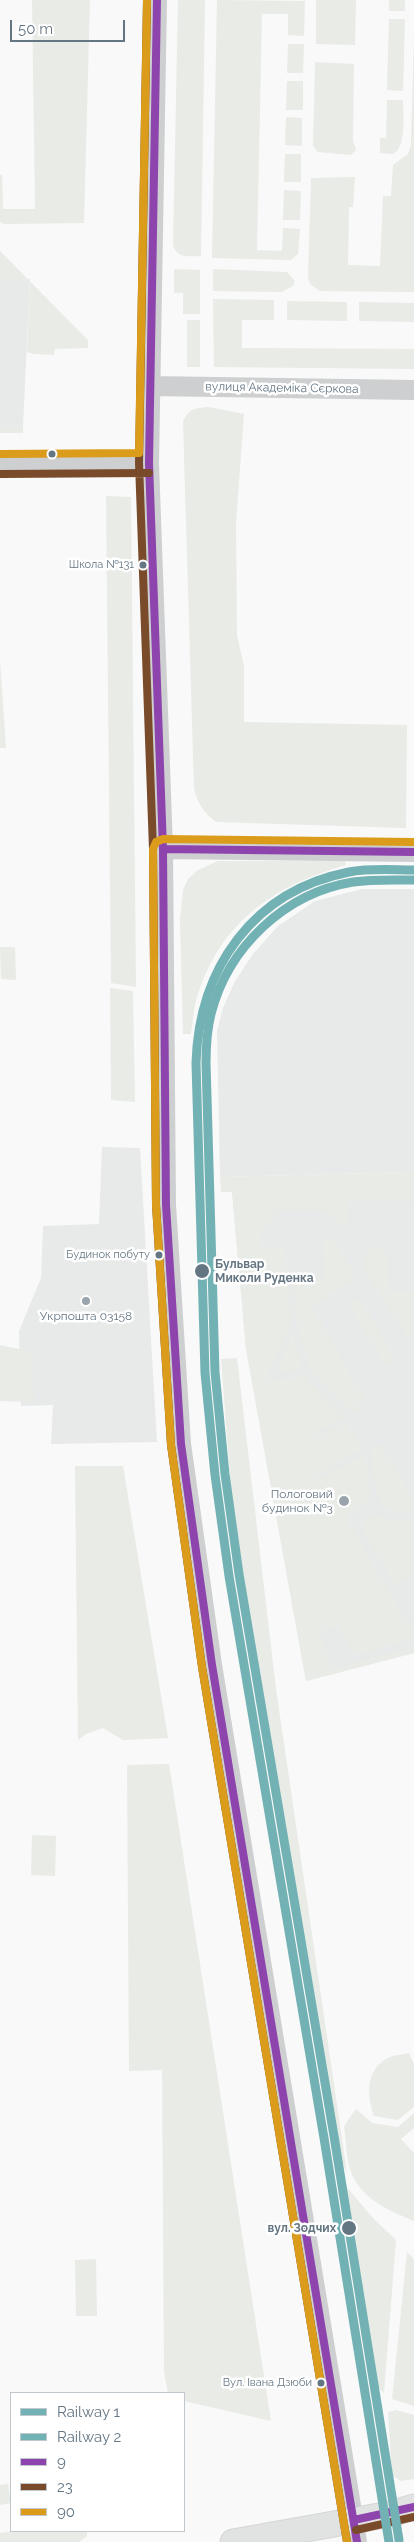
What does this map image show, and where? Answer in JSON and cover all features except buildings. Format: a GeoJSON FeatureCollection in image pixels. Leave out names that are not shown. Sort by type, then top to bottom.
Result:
{"type":"FeatureCollection","features":[{"type":"Feature","properties":{"kind":"main road"},"geometry":{"type":"LineString","coordinates":[[233,2542],[356,2531],[414,2507]]}},
{"type":"Feature","properties":{"kind":"street"},"geometry":{"type":"LineString","coordinates":[[157,0],[149,463],[163,849],[166,1205],[181,1444],[212,1665],[356,2531]]}},
{"type":"Feature","properties":{"kind":"street","name":"вулиця Академіка Сєркова"},"geometry":{"type":"LineString","coordinates":[[150,386],[414,390]]}},
{"type":"Feature","properties":{"kind":"street"},"geometry":{"type":"LineString","coordinates":[[0,464],[149,463]]}},
{"type":"Feature","properties":{"kind":"street"},"geometry":{"type":"LineString","coordinates":[[163,849],[414,852]]}},
{"type":"Feature","properties":{"kind":"shaded area"},"geometry":{"type":"Polygon","coordinates":[[[32,0],[90,0],[84,223],[4,224],[0,222],[0,175],[2,175],[3,209],[35,209],[32,0]]]}},
{"type":"Feature","properties":{"kind":"shaded area"},"geometry":{"type":"Polygon","coordinates":[[[178,0],[205,0],[201,256],[180,255],[173,245],[178,0]]]}},
{"type":"Feature","properties":{"kind":"shaded area"},"geometry":{"type":"Polygon","coordinates":[[[217,0],[305,1],[304,36],[288,35],[288,14],[262,14],[257,250],[282,251],[283,228],[300,229],[298,254],[291,260],[212,258],[217,0]]]}},
{"type":"Feature","properties":{"kind":"shaded area"},"geometry":{"type":"Polygon","coordinates":[[[316,0],[356,0],[355,45],[316,44],[316,0]]]}},
{"type":"Feature","properties":{"kind":"shaded area"},"geometry":{"type":"Polygon","coordinates":[[[389,0],[405,0],[405,11],[389,11],[389,0]]]}},
{"type":"Feature","properties":{"kind":"shaded area"},"geometry":{"type":"Polygon","coordinates":[[[389,19],[405,19],[403,91],[387,90],[389,19]]]}},
{"type":"Feature","properties":{"kind":"shaded area"},"geometry":{"type":"Polygon","coordinates":[[[414,34],[414,292],[320,291],[310,284],[308,277],[311,178],[355,177],[353,207],[349,207],[348,265],[380,266],[383,196],[391,196],[393,165],[408,154],[411,144],[414,34]]]}},
{"type":"Feature","properties":{"kind":"shaded area"},"geometry":{"type":"Polygon","coordinates":[[[288,44],[304,44],[303,73],[287,73],[288,44]]]}},
{"type":"Feature","properties":{"kind":"shaded area"},"geometry":{"type":"Polygon","coordinates":[[[315,62],[354,64],[353,141],[356,150],[351,155],[318,152],[313,146],[315,62]]]}},
{"type":"Feature","properties":{"kind":"shaded area"},"geometry":{"type":"Polygon","coordinates":[[[287,81],[303,81],[303,110],[286,110],[287,81]]]}},
{"type":"Feature","properties":{"kind":"shaded area"},"geometry":{"type":"Polygon","coordinates":[[[387,100],[403,100],[402,138],[397,151],[392,154],[380,153],[380,138],[386,138],[387,100]]]}},
{"type":"Feature","properties":{"kind":"shaded area"},"geometry":{"type":"Polygon","coordinates":[[[286,117],[302,118],[302,146],[285,145],[286,117]]]}},
{"type":"Feature","properties":{"kind":"shaded area"},"geometry":{"type":"Polygon","coordinates":[[[285,154],[301,154],[301,182],[284,182],[285,154]]]}},
{"type":"Feature","properties":{"kind":"shaded area"},"geometry":{"type":"Polygon","coordinates":[[[284,190],[301,191],[300,220],[283,220],[284,190]]]}},
{"type":"Feature","properties":{"kind":"shaded area"},"geometry":{"type":"Polygon","coordinates":[[[0,251],[29,280],[0,280],[0,251]]]}},
{"type":"Feature","properties":{"kind":"shaded area"},"geometry":{"type":"Polygon","coordinates":[[[174,269],[200,270],[200,314],[183,314],[183,293],[174,293],[174,269]]]}},
{"type":"Feature","properties":{"kind":"shaded area"},"geometry":{"type":"Polygon","coordinates":[[[213,269],[287,272],[295,281],[293,286],[282,292],[213,291],[213,269]]]}},
{"type":"Feature","properties":{"kind":"shaded area"},"geometry":{"type":"Polygon","coordinates":[[[30,279],[23,426],[0,426],[0,280],[30,279]]]}},
{"type":"Feature","properties":{"kind":"shaded area"},"geometry":{"type":"Polygon","coordinates":[[[30,281],[88,340],[88,348],[55,349],[54,355],[27,352],[30,281]]]}},
{"type":"Feature","properties":{"kind":"shaded area"},"geometry":{"type":"Polygon","coordinates":[[[213,299],[274,300],[274,320],[242,320],[242,348],[414,349],[414,369],[214,367],[213,299]]]}},
{"type":"Feature","properties":{"kind":"shaded area"},"geometry":{"type":"Polygon","coordinates":[[[287,301],[347,302],[347,321],[287,320],[287,301]]]}},
{"type":"Feature","properties":{"kind":"shaded area"},"geometry":{"type":"Polygon","coordinates":[[[359,302],[414,303],[414,322],[359,321],[359,302]]]}},
{"type":"Feature","properties":{"kind":"shaded area"},"geometry":{"type":"Polygon","coordinates":[[[187,320],[200,320],[200,367],[187,367],[187,320]]]}},
{"type":"Feature","properties":{"kind":"shaded area"},"geometry":{"type":"Polygon","coordinates":[[[208,407],[244,414],[236,524],[237,635],[244,667],[244,722],[407,725],[406,828],[216,822],[205,812],[197,799],[194,789],[183,422],[187,414],[192,410],[208,407]]]}},
{"type":"Feature","properties":{"kind":"shaded area"},"geometry":{"type":"Polygon","coordinates":[[[0,426],[23,426],[23,433],[0,433],[0,426]]]}},
{"type":"Feature","properties":{"kind":"shaded area"},"geometry":{"type":"Polygon","coordinates":[[[106,496],[131,497],[136,987],[111,983],[106,496]]]}},
{"type":"Feature","properties":{"kind":"shaded area"},"geometry":{"type":"Polygon","coordinates":[[[0,660],[6,748],[0,748],[0,660]]]}},
{"type":"Feature","properties":{"kind":"shaded area"},"geometry":{"type":"Polygon","coordinates":[[[218,861],[345,861],[346,865],[321,873],[276,894],[256,908],[239,924],[223,942],[210,964],[196,999],[191,1034],[183,1034],[180,920],[183,890],[188,879],[198,870],[218,861]]]}},
{"type":"Feature","properties":{"kind":"shaded area"},"geometry":{"type":"Polygon","coordinates":[[[362,889],[414,889],[414,1172],[220,1177],[217,1031],[223,1008],[235,981],[253,954],[278,926],[315,901],[362,889]]]}},
{"type":"Feature","properties":{"kind":"shaded area"},"geometry":{"type":"Polygon","coordinates":[[[0,947],[15,947],[16,980],[1,979],[0,947]]]}},
{"type":"Feature","properties":{"kind":"shaded area"},"geometry":{"type":"Polygon","coordinates":[[[110,988],[133,991],[135,1102],[111,1100],[110,988]]]}},
{"type":"Feature","properties":{"kind":"shaded area"},"geometry":{"type":"Polygon","coordinates":[[[102,1147],[140,1148],[157,1442],[51,1444],[53,1405],[21,1406],[19,1331],[41,1278],[43,1226],[99,1224],[102,1147]]]}},
{"type":"Feature","properties":{"kind":"shaded area"},"geometry":{"type":"Polygon","coordinates":[[[414,1172],[414,1200],[347,1202],[347,1224],[341,1224],[323,1210],[275,1210],[272,1221],[261,1232],[261,1247],[285,1247],[291,1323],[267,1377],[274,1381],[304,1376],[343,1417],[315,1432],[317,1437],[346,1422],[362,1449],[317,1475],[319,1480],[365,1454],[371,1500],[349,1515],[349,1523],[414,1633],[414,1639],[356,1655],[337,1626],[320,1632],[332,1668],[414,1647],[414,1653],[306,1681],[246,1349],[232,1192],[221,1192],[220,1177],[414,1172]]]}},
{"type":"Feature","properties":{"kind":"shaded area","name":"Пологовий будинок №3"},"geometry":{"type":"Polygon","coordinates":[[[414,1186],[414,1653],[306,1681],[246,1349],[232,1191],[414,1186]]]}},
{"type":"Feature","properties":{"kind":"shaded area"},"geometry":{"type":"Polygon","coordinates":[[[323,1237],[333,1238],[354,1273],[351,1281],[312,1306],[365,1400],[356,1405],[358,1410],[352,1414],[310,1370],[297,1324],[293,1282],[325,1280],[323,1237]]]}},
{"type":"Feature","properties":{"kind":"shaded area"},"geometry":{"type":"Polygon","coordinates":[[[372,1247],[382,1247],[387,1254],[389,1292],[414,1291],[414,1339],[405,1335],[365,1270],[366,1251],[372,1247]]]}},
{"type":"Feature","properties":{"kind":"shaded area"},"geometry":{"type":"Polygon","coordinates":[[[356,1300],[361,1301],[394,1355],[392,1361],[385,1366],[348,1304],[356,1300]]]}},
{"type":"Feature","properties":{"kind":"shaded area"},"geometry":{"type":"Polygon","coordinates":[[[292,1333],[302,1369],[276,1373],[292,1333]]]}},
{"type":"Feature","properties":{"kind":"shaded area"},"geometry":{"type":"Polygon","coordinates":[[[0,1345],[33,1352],[34,1402],[0,1401],[0,1345]]]}},
{"type":"Feature","properties":{"kind":"shaded area"},"geometry":{"type":"Polygon","coordinates":[[[237,1358],[276,1689],[347,2173],[337,2151],[261,1694],[231,1490],[221,1359],[237,1358]]]}},
{"type":"Feature","properties":{"kind":"shaded area"},"geometry":{"type":"Polygon","coordinates":[[[381,1444],[414,1500],[414,1511],[390,1511],[384,1508],[380,1501],[375,1484],[371,1450],[381,1444]]]}},
{"type":"Feature","properties":{"kind":"shaded area"},"geometry":{"type":"Polygon","coordinates":[[[75,1466],[123,1466],[168,1738],[123,1740],[103,1728],[86,1734],[78,1740],[75,1466]]]}},
{"type":"Feature","properties":{"kind":"shaded area"},"geometry":{"type":"Polygon","coordinates":[[[377,1514],[385,1519],[414,1519],[414,1573],[394,1585],[361,1527],[363,1522],[377,1514]]]}},
{"type":"Feature","properties":{"kind":"shaded area"},"geometry":{"type":"Polygon","coordinates":[[[169,1764],[271,2421],[185,2401],[185,2392],[168,2392],[164,2372],[162,2070],[129,2071],[127,1765],[169,1764]]]}},
{"type":"Feature","properties":{"kind":"shaded area"},"geometry":{"type":"Polygon","coordinates":[[[32,1835],[56,1836],[55,1876],[31,1875],[32,1835]]]}},
{"type":"Feature","properties":{"kind":"shaded area"},"geometry":{"type":"Polygon","coordinates":[[[409,2053],[414,2064],[414,2107],[398,2120],[374,2116],[369,2093],[371,2077],[374,2071],[379,2064],[388,2058],[409,2053]]]}},
{"type":"Feature","properties":{"kind":"shaded area"},"geometry":{"type":"Polygon","coordinates":[[[356,2109],[372,2123],[398,2127],[414,2113],[414,2128],[401,2139],[414,2153],[414,2221],[395,2213],[369,2197],[362,2190],[351,2172],[344,2126],[356,2109]]]}},
{"type":"Feature","properties":{"kind":"shaded area"},"geometry":{"type":"Polygon","coordinates":[[[343,2183],[373,2218],[396,2240],[384,2393],[375,2384],[343,2183]]]}},
{"type":"Feature","properties":{"kind":"shaded area"},"geometry":{"type":"Polygon","coordinates":[[[407,2252],[414,2259],[414,2406],[392,2399],[407,2252]]]}},
{"type":"Feature","properties":{"kind":"shaded area"},"geometry":{"type":"Polygon","coordinates":[[[96,2259],[97,2316],[76,2316],[75,2260],[96,2259]]]}},
{"type":"Feature","properties":{"kind":"shaded area"},"geometry":{"type":"Polygon","coordinates":[[[396,2410],[414,2415],[414,2479],[401,2481],[392,2475],[388,2412],[396,2410]]]}},
{"type":"Feature","properties":{"kind":"shaded area"},"geometry":{"type":"Polygon","coordinates":[[[8,2484],[10,2503],[0,2505],[0,2485],[8,2484]]]}},
{"type":"Feature","properties":{"kind":"shaded area"},"geometry":{"type":"Polygon","coordinates":[[[87,2532],[87,2536],[79,2542],[0,2542],[0,2533],[87,2532]]]}},
{"type":"Feature","properties":{"kind":"rail line","name":"1"},"geometry":{"type":"LineString","coordinates":[[389,2542],[324,2138],[229,1576],[215,1475],[205,1373],[196,1063],[199,1028],[208,996],[220,966],[238,939],[259,916],[285,896],[315,882],[357,871],[414,870]]}},
{"type":"Feature","properties":{"kind":"rail line","name":"2"},"geometry":{"type":"LineString","coordinates":[[399,2540],[334,2136],[239,1574],[225,1474],[215,1372],[206,1057],[211,1014],[219,990],[245,946],[263,927],[283,911],[305,898],[328,888],[361,881],[414,880]]}},
{"type":"Feature","properties":{"kind":"transit line","name":"23"},"geometry":{"type":"LineString","coordinates":[[147,0],[139,463],[153,849],[156,1205],[171,1445],[202,1667],[347,2542]]}},
{"type":"Feature","properties":{"kind":"transit line","name":"90"},"geometry":{"type":"LineString","coordinates":[[0,454],[139,453],[147,0]]}},
{"type":"Feature","properties":{"kind":"transit line","name":"9"},"geometry":{"type":"LineString","coordinates":[[157,0],[149,463],[163,849],[166,1205],[181,1444],[212,1665],[357,2542]]}},
{"type":"Feature","properties":{"kind":"transit line","name":"23"},"geometry":{"type":"LineString","coordinates":[[0,474],[149,473]]}},
{"type":"Feature","properties":{"kind":"transit line","name":"90"},"geometry":{"type":"LineString","coordinates":[[347,2542],[202,1667],[171,1445],[156,1205],[153,849],[156,842],[163,839],[414,842]]}},
{"type":"Feature","properties":{"kind":"transit line","name":"9"},"geometry":{"type":"LineString","coordinates":[[163,849],[414,852]]}},
{"type":"Feature","properties":{"kind":"transit line","name":"9"},"geometry":{"type":"LineString","coordinates":[[354,2520],[414,2507]]}},
{"type":"Feature","properties":{"kind":"transit line","name":"23"},"geometry":{"type":"LineString","coordinates":[[356,2530],[414,2517]]}},
{"type":"Feature","properties":{"kind":"place","name":"Школа №131"},"geometry":{"type":"Point","coordinates":[143,565]}},
{"type":"Feature","properties":{"kind":"place","name":"Будинок побуту"},"geometry":{"type":"Point","coordinates":[159,1255]}},
{"type":"Feature","properties":{"kind":"place","name":"Бульвар Миколи Руденка"},"geometry":{"type":"Point","coordinates":[202,1271]}},
{"type":"Feature","properties":{"kind":"place","name":"Укрпошта 03158"},"geometry":{"type":"Point","coordinates":[86,1301]}},
{"type":"Feature","properties":{"kind":"place","name":"Пологовий будинок №3"},"geometry":{"type":"Point","coordinates":[344,1501]}},
{"type":"Feature","properties":{"kind":"place","name":"вул. Зодчих"},"geometry":{"type":"Point","coordinates":[349,2228]}},
{"type":"Feature","properties":{"kind":"place","name":"Вул. Івана Дзюби"},"geometry":{"type":"Point","coordinates":[321,2383]}}]}
